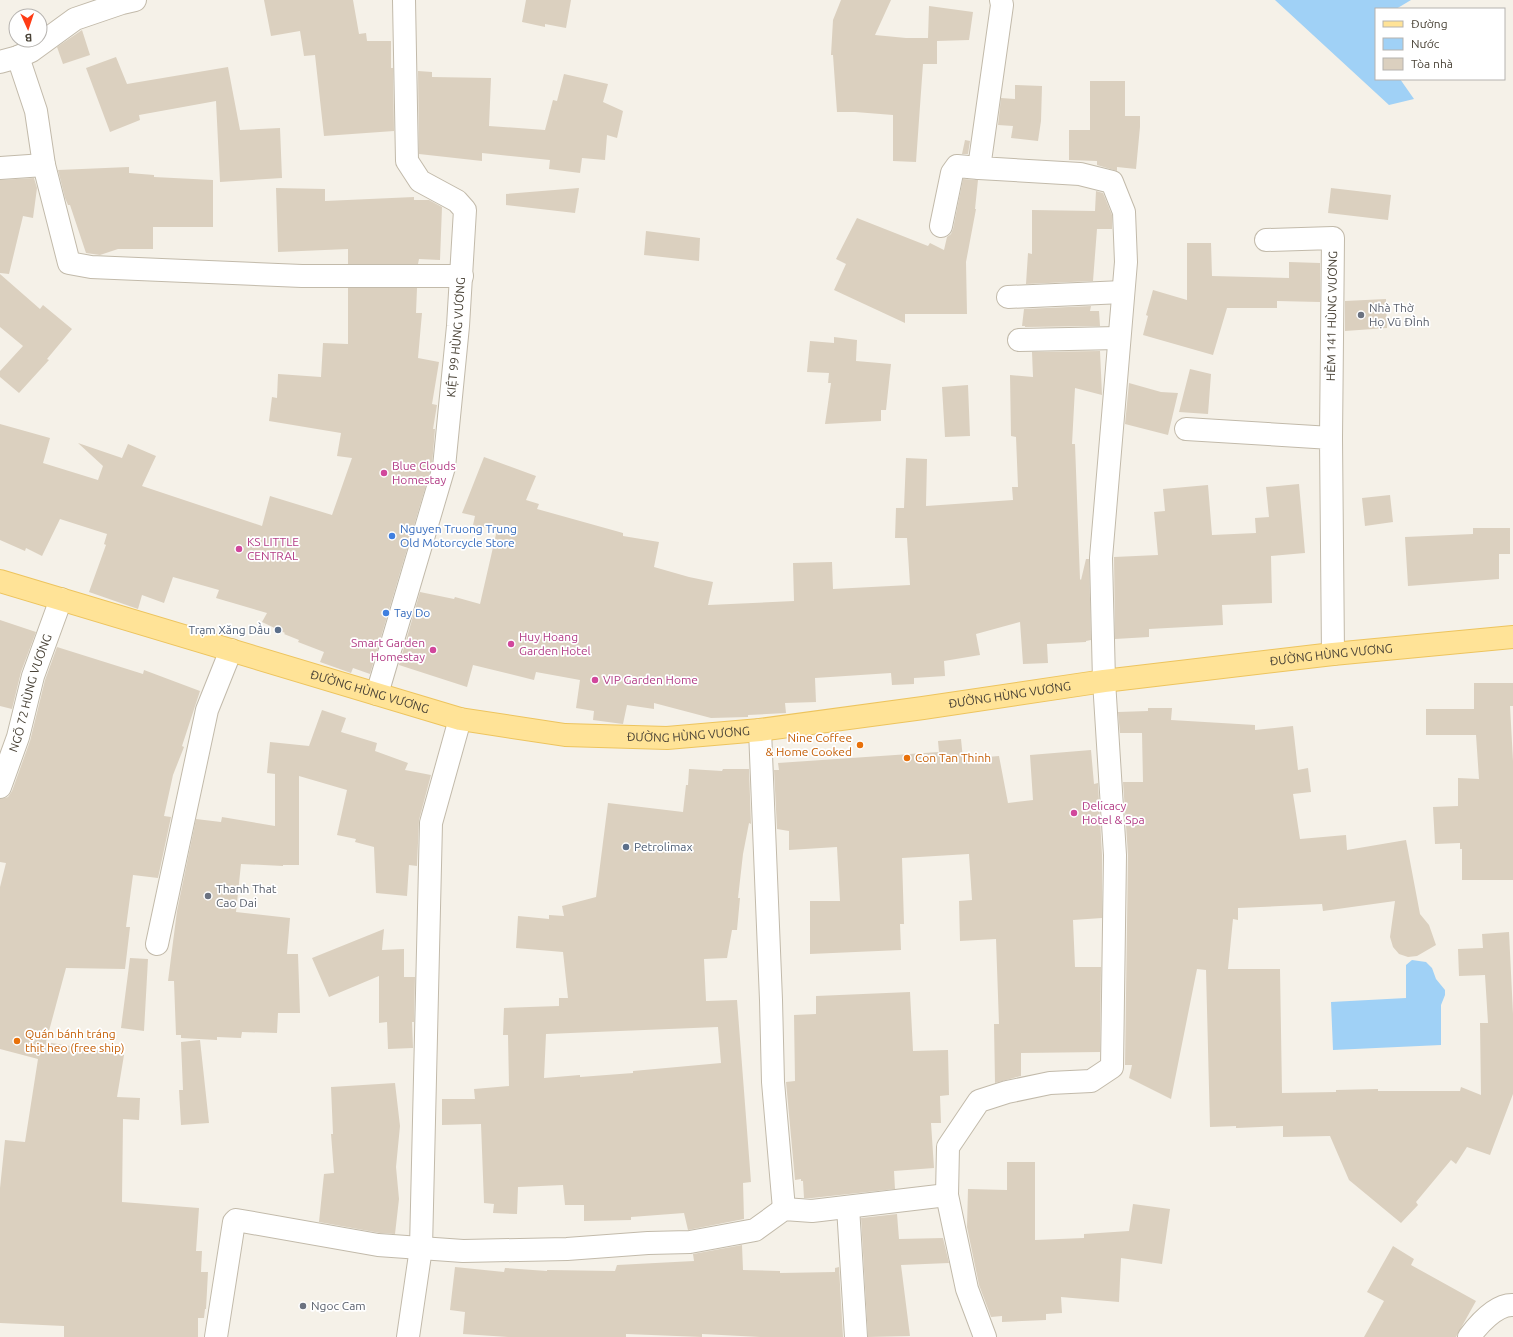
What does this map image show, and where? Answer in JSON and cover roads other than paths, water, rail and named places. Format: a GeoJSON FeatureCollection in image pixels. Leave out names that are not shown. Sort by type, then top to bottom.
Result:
{"type":"FeatureCollection","features":[{"type":"Feature","properties":{"kind":"main road","name":"ĐƯỜNG HÙNG VƯƠNG"},"geometry":{"type":"LineString","coordinates":[[0,581],[460,720],[565,735],[667,738],[760,730],[923,708],[1104,680],[1333,654],[1513,637]]}},
{"type":"Feature","properties":{"kind":"street"},"geometry":{"type":"LineString","coordinates":[[135,0],[75,19],[31,51],[9,59],[36,111],[44,165],[69,263],[91,267],[302,276],[462,276]]}},
{"type":"Feature","properties":{"kind":"street","name":"KIỆT 99 HÙNG VƯƠNG"},"geometry":{"type":"LineString","coordinates":[[377,694],[444,467],[458,326],[465,210],[457,200],[420,181],[407,161],[404,0]]}},
{"type":"Feature","properties":{"kind":"street"},"geometry":{"type":"LineString","coordinates":[[979,168],[1002,5],[1001,0]]}},
{"type":"Feature","properties":{"kind":"street"},"geometry":{"type":"LineString","coordinates":[[0,168],[44,165]]}},
{"type":"Feature","properties":{"kind":"street"},"geometry":{"type":"LineString","coordinates":[[941,226],[952,173],[956,166],[1080,174],[1112,182],[1124,212],[1126,262],[1101,558],[1104,680],[1115,855],[1112,1067],[1091,1081],[1050,1083],[1007,1092],[979,1100],[948,1147],[947,1195],[967,1289],[985,1337]]}},
{"type":"Feature","properties":{"kind":"street","name":"HẺM 141 HÙNG VƯƠNG"},"geometry":{"type":"LineString","coordinates":[[1266,240],[1333,238],[1331,438]]}},
{"type":"Feature","properties":{"kind":"street"},"geometry":{"type":"LineString","coordinates":[[1008,297],[1123,292]]}},
{"type":"Feature","properties":{"kind":"street"},"geometry":{"type":"LineString","coordinates":[[1019,340],[1119,338]]}},
{"type":"Feature","properties":{"kind":"street"},"geometry":{"type":"LineString","coordinates":[[1186,428],[1331,438],[1333,654]]}},
{"type":"Feature","properties":{"kind":"street","name":"NGÕ 72 HÙNG VƯƠNG"},"geometry":{"type":"LineString","coordinates":[[0,787],[18,737],[34,676],[61,599]]}},
{"type":"Feature","properties":{"kind":"street"},"geometry":{"type":"LineString","coordinates":[[157,944],[207,710],[231,650]]}},
{"type":"Feature","properties":{"kind":"street"},"geometry":{"type":"LineString","coordinates":[[408,1337],[422,1248],[431,823],[460,720]]}},
{"type":"Feature","properties":{"kind":"street"},"geometry":{"type":"LineString","coordinates":[[760,730],[772,1000],[773,1082],[784,1209]]}},
{"type":"Feature","properties":{"kind":"street"},"geometry":{"type":"LineString","coordinates":[[216,1337],[234,1222],[236,1220],[378,1245],[463,1251],[567,1249],[648,1243],[690,1242],[755,1230],[784,1209],[812,1211],[947,1195]]}},
{"type":"Feature","properties":{"kind":"street"},"geometry":{"type":"LineString","coordinates":[[848,1207],[856,1337]]}},
{"type":"Feature","properties":{"kind":"street"},"geometry":{"type":"LineString","coordinates":[[1469,1337],[1482,1320],[1507,1304],[1513,1305]]}},
{"type":"Feature","properties":{"kind":"water"},"geometry":{"type":"Polygon","coordinates":[[[1275,0],[1411,0],[1398,8],[1375,8],[1375,80],[1401,80],[1414,99],[1389,105],[1275,0]]]}},
{"type":"Feature","properties":{"kind":"water"},"geometry":{"type":"Polygon","coordinates":[[[1412,960],[1426,962],[1432,968],[1436,979],[1445,990],[1445,995],[1441,1005],[1441,1045],[1333,1050],[1331,1002],[1406,998],[1406,965],[1412,960]]]}},
{"type":"Feature","properties":{"kind":"place","name":"Nhà Thờ Họ Vũ ĐÌnh"},"geometry":{"type":"Point","coordinates":[1361,315]}},
{"type":"Feature","properties":{"kind":"place","name":"Blue Clouds Homestay"},"geometry":{"type":"Point","coordinates":[384,473]}},
{"type":"Feature","properties":{"kind":"place","name":"Nguyen Truong Trung Old Motorcycle Store"},"geometry":{"type":"Point","coordinates":[392,536]}},
{"type":"Feature","properties":{"kind":"place","name":"KS LITTLE CENTRAL"},"geometry":{"type":"Point","coordinates":[239,549]}},
{"type":"Feature","properties":{"kind":"place","name":"Tay Do"},"geometry":{"type":"Point","coordinates":[386,613]}},
{"type":"Feature","properties":{"kind":"place","name":"Trạm Xăng Dầu"},"geometry":{"type":"Point","coordinates":[278,630]}},
{"type":"Feature","properties":{"kind":"place","name":"Huy Hoang Garden Hotel"},"geometry":{"type":"Point","coordinates":[511,644]}},
{"type":"Feature","properties":{"kind":"place","name":"Smart Garden Homestay"},"geometry":{"type":"Point","coordinates":[433,650]}},
{"type":"Feature","properties":{"kind":"place","name":"VIP Garden Home"},"geometry":{"type":"Point","coordinates":[595,680]}},
{"type":"Feature","properties":{"kind":"place","name":"Nine Coffee & Home Cooked"},"geometry":{"type":"Point","coordinates":[860,745]}},
{"type":"Feature","properties":{"kind":"place","name":"Con Tan Thinh"},"geometry":{"type":"Point","coordinates":[907,758]}},
{"type":"Feature","properties":{"kind":"place","name":"Delicacy Hotel & Spa"},"geometry":{"type":"Point","coordinates":[1074,813]}},
{"type":"Feature","properties":{"kind":"place","name":"Petrolimax"},"geometry":{"type":"Point","coordinates":[626,847]}},
{"type":"Feature","properties":{"kind":"place","name":"Thanh That Cao Dai"},"geometry":{"type":"Point","coordinates":[208,896]}},
{"type":"Feature","properties":{"kind":"place","name":"Quán bánh tráng thịt heo (free ship)"},"geometry":{"type":"Point","coordinates":[17,1041]}},
{"type":"Feature","properties":{"kind":"place","name":"Ngoc Cam"},"geometry":{"type":"Point","coordinates":[303,1306]}}]}
